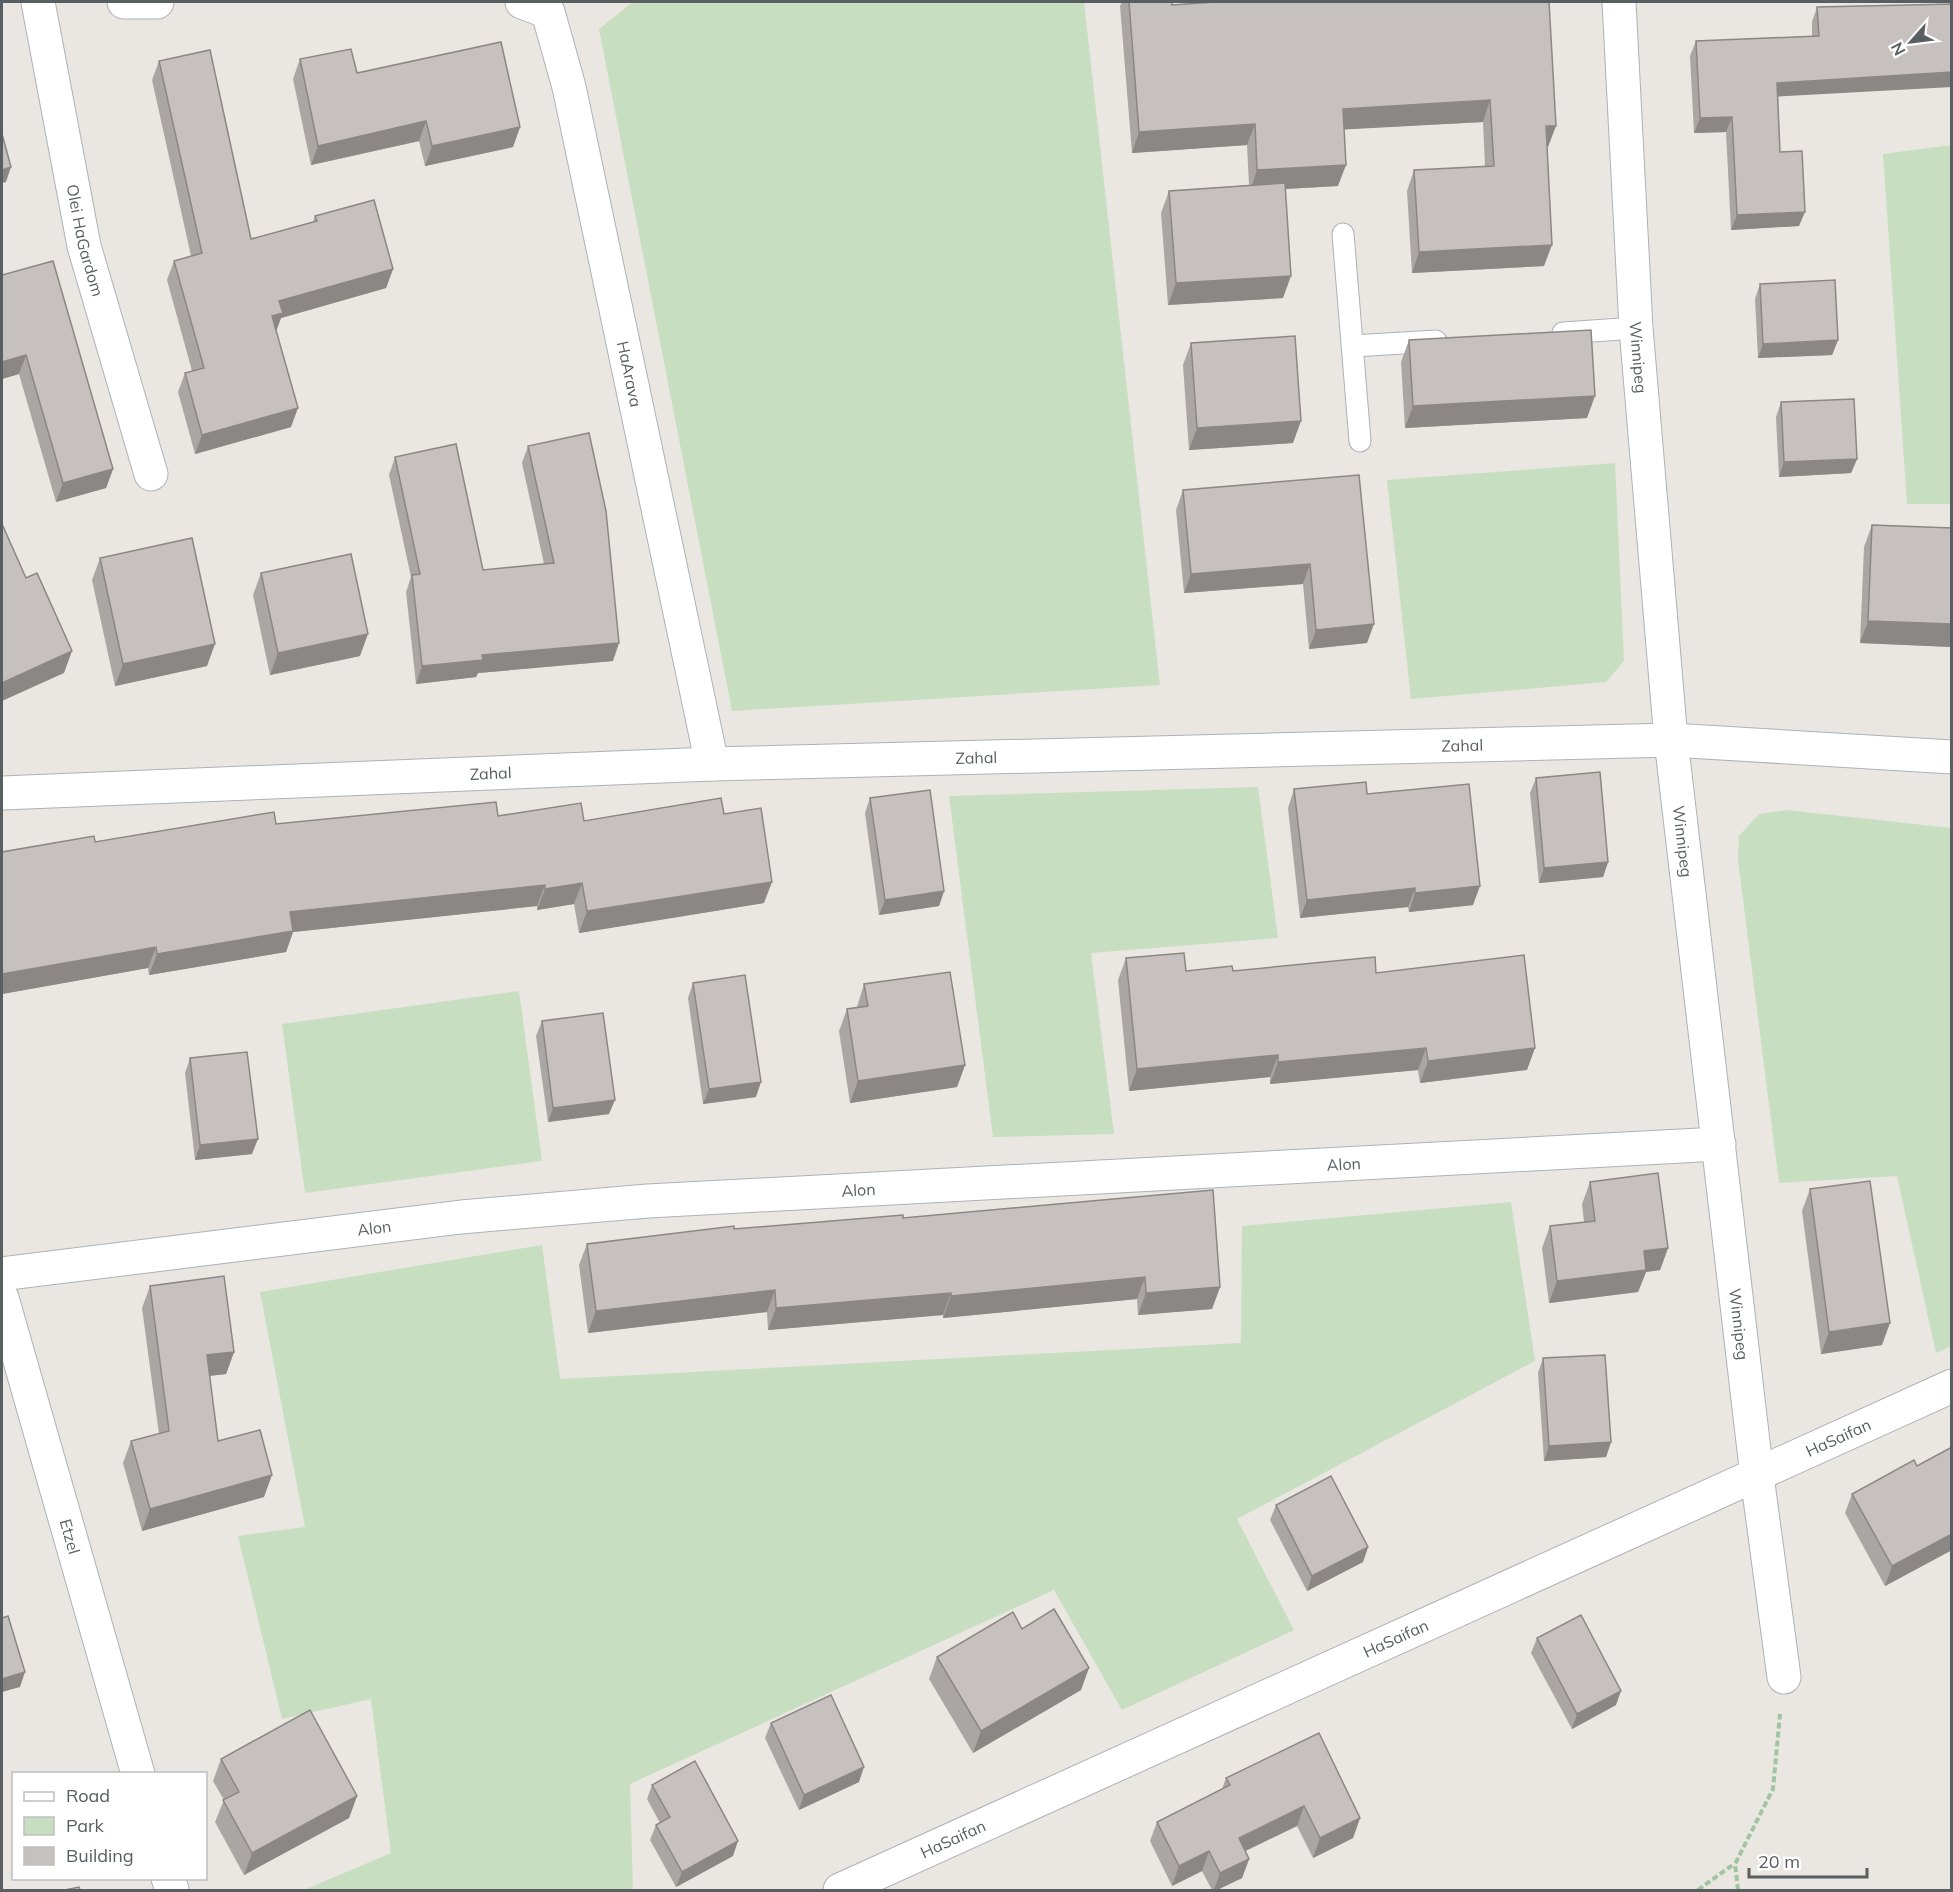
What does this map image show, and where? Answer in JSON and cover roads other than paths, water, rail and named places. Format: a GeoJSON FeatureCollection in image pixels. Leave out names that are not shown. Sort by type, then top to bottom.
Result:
{"type":"FeatureCollection","features":[{"type":"Feature","properties":{"kind":"street","name":"Olei HaGardom"},"geometry":{"type":"LineString","coordinates":[[38,2],[84,246],[151,474]]}},
{"type":"Feature","properties":{"kind":"street"},"geometry":{"type":"LineString","coordinates":[[124,2],[157,2]]}},
{"type":"Feature","properties":{"kind":"street","name":"HaArava"},"geometry":{"type":"LineString","coordinates":[[522,2],[548,12],[569,87],[712,764]]}},
{"type":"Feature","properties":{"kind":"street","name":"Winnipeg"},"geometry":{"type":"LineString","coordinates":[[1619,2],[1636,328],[1671,740],[1757,1476],[1784,1677]]}},
{"type":"Feature","properties":{"kind":"street","name":"Zahal"},"geometry":{"type":"LineString","coordinates":[[2,793],[712,764],[1671,740],[1952,757]]}},
{"type":"Feature","properties":{"kind":"street","name":"Alon"},"geometry":{"type":"LineString","coordinates":[[2,1274],[460,1217],[648,1201],[1719,1144]]}},
{"type":"Feature","properties":{"kind":"street","name":"Etzel"},"geometry":{"type":"LineString","coordinates":[[2,1298],[138,1772]]}},
{"type":"Feature","properties":{"kind":"street","name":"HaSaifan"},"geometry":{"type":"LineString","coordinates":[[840,1890],[1952,1386]]}},
{"type":"Feature","properties":{"kind":"lane"},"geometry":{"type":"LineString","coordinates":[[1343,234],[1360,441]]}},
{"type":"Feature","properties":{"kind":"lane"},"geometry":{"type":"LineString","coordinates":[[1542,334],[1636,328]]}},
{"type":"Feature","properties":{"kind":"lane"},"geometry":{"type":"LineString","coordinates":[[1353,346],[1459,339]]}}]}
